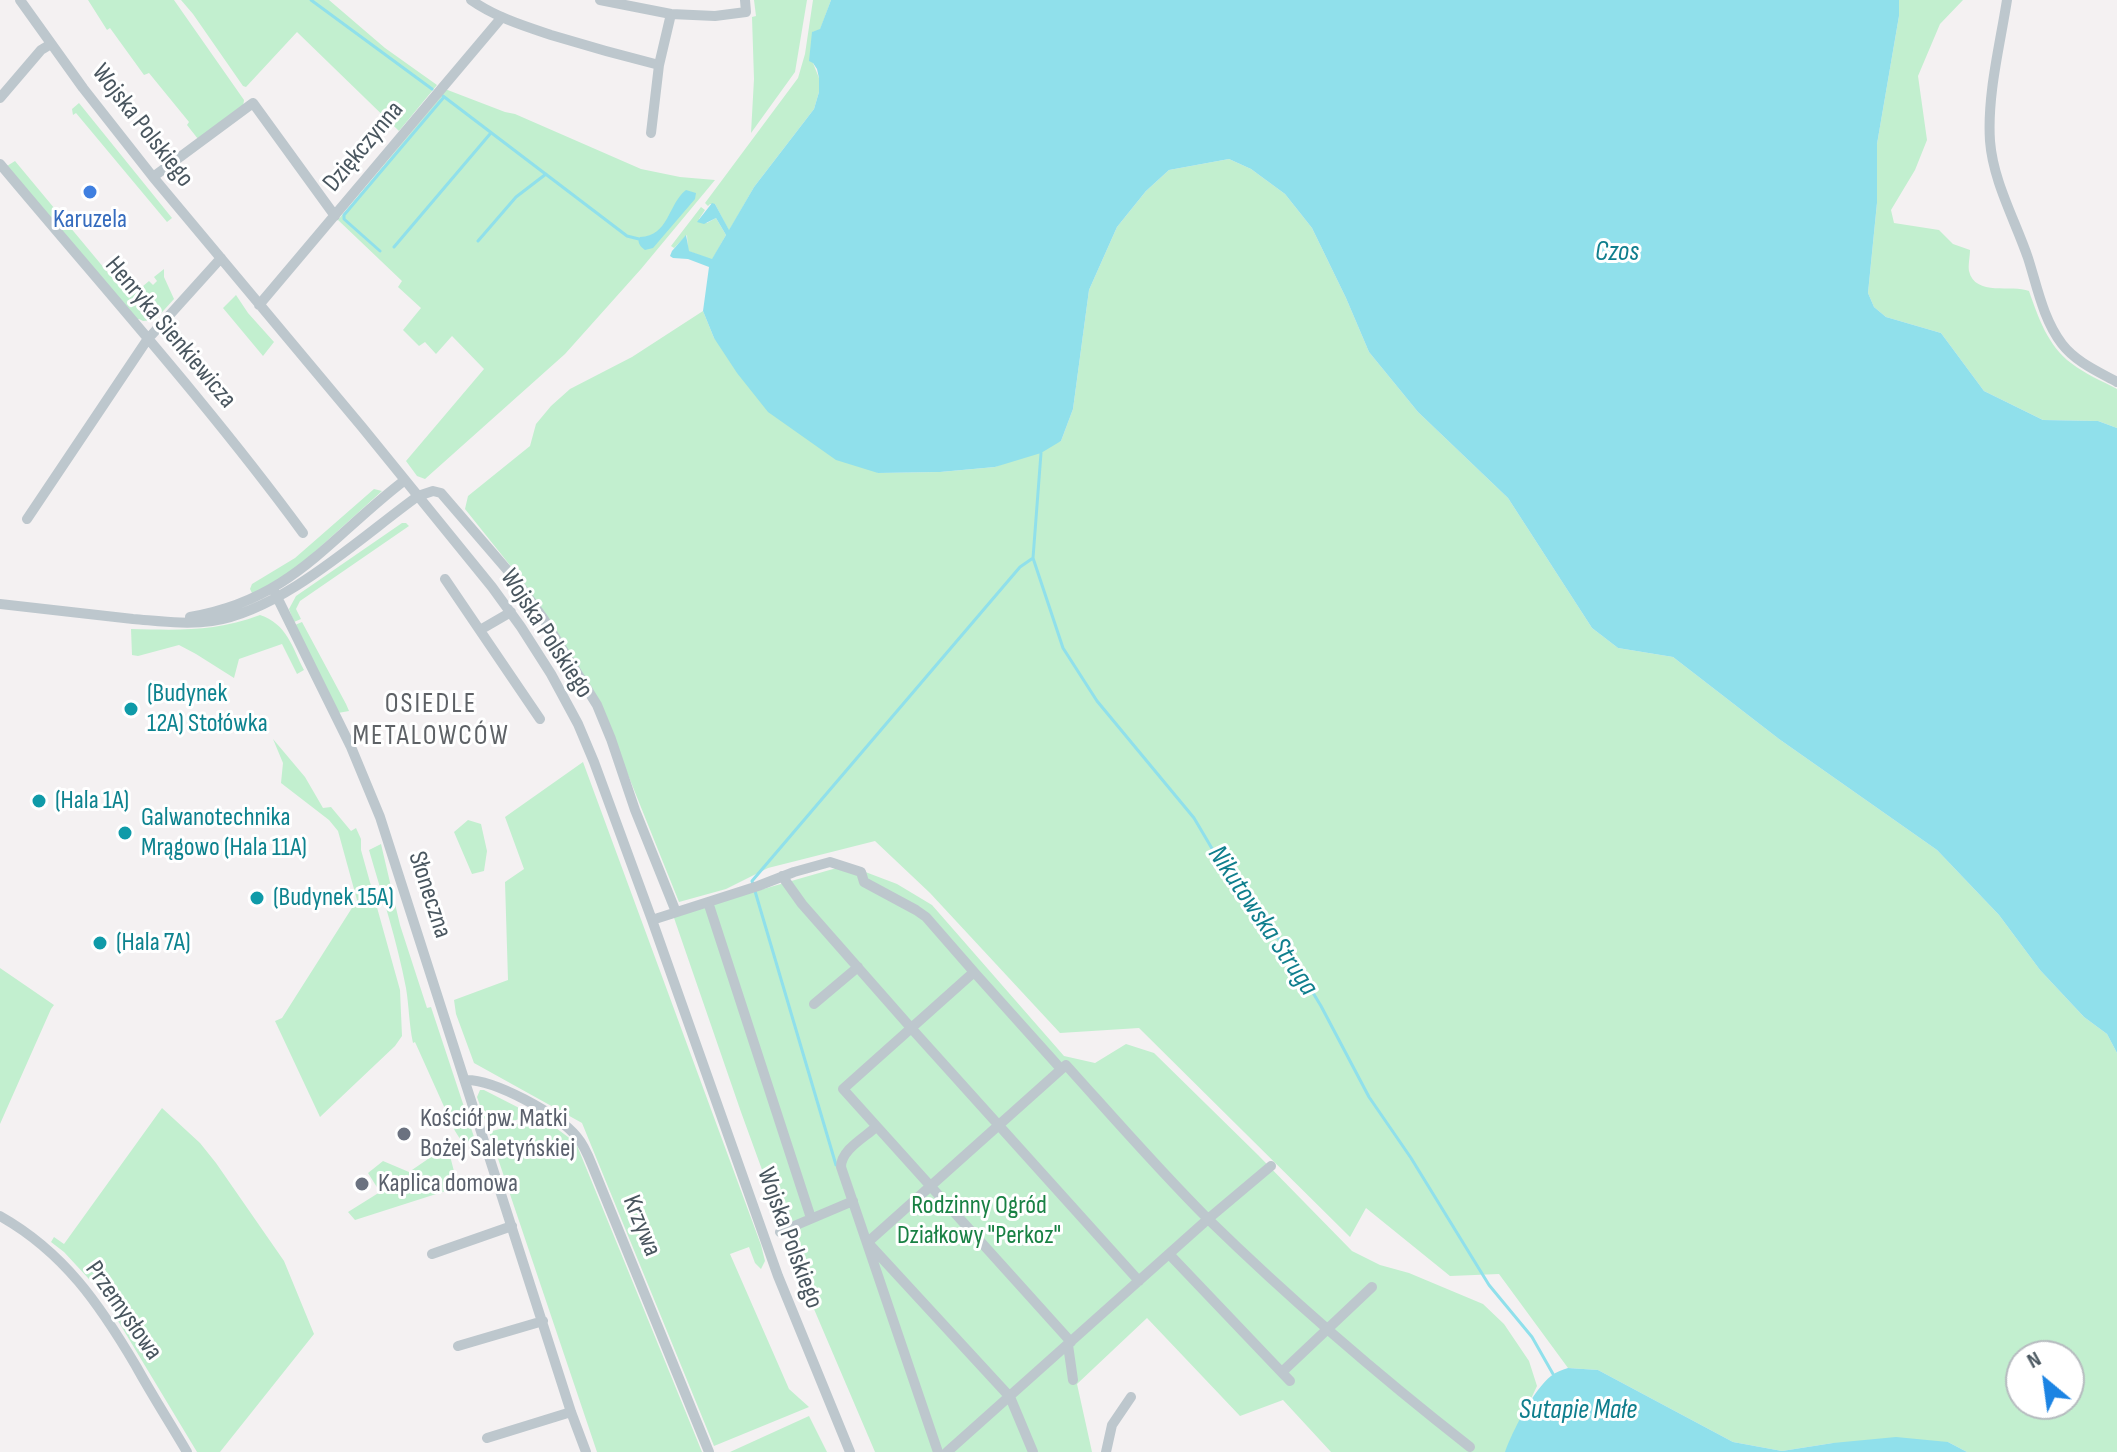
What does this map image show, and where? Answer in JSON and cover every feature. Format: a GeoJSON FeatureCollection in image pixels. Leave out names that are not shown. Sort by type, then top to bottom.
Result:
{"type":"FeatureCollection","features":[{"type":"Feature","properties":{"kind":"street","name":"Wojska Polskiego"},"geometry":{"type":"LineString","coordinates":[[20,0],[153,177],[511,612],[551,674],[578,724],[652,920],[778,1276],[850,1452]]}},
{"type":"Feature","properties":{"kind":"street"},"geometry":{"type":"LineString","coordinates":[[471,0],[502,17],[594,48],[659,65]]}},
{"type":"Feature","properties":{"kind":"street"},"geometry":{"type":"LineString","coordinates":[[600,0],[671,14],[715,16],[745,6]]}},
{"type":"Feature","properties":{"kind":"street"},"geometry":{"type":"LineString","coordinates":[[2007,0],[1991,101],[1990,142],[1995,168],[2053,329],[2075,358],[2117,382]]}},
{"type":"Feature","properties":{"kind":"street"},"geometry":{"type":"LineString","coordinates":[[651,133],[659,65],[671,14]]}},
{"type":"Feature","properties":{"kind":"street","name":"Dziękczynna"},"geometry":{"type":"LineString","coordinates":[[259,305],[502,17]]}},
{"type":"Feature","properties":{"kind":"street"},"geometry":{"type":"LineString","coordinates":[[0,98],[41,50],[51,44]]}},
{"type":"Feature","properties":{"kind":"street"},"geometry":{"type":"LineString","coordinates":[[153,177],[253,103],[335,216]]}},
{"type":"Feature","properties":{"kind":"street","name":"Henryka Sienkiewicza"},"geometry":{"type":"LineString","coordinates":[[0,164],[261,476],[303,533]]}},
{"type":"Feature","properties":{"kind":"street"},"geometry":{"type":"LineString","coordinates":[[27,519],[147,340],[221,258]]}},
{"type":"Feature","properties":{"kind":"street"},"geometry":{"type":"LineString","coordinates":[[0,604],[165,622],[215,621],[254,609],[275,594],[405,480]]}},
{"type":"Feature","properties":{"kind":"street"},"geometry":{"type":"LineString","coordinates":[[275,594],[313,574],[418,496],[428,491],[443,495],[515,579],[597,705],[676,912]]}},
{"type":"Feature","properties":{"kind":"street"},"geometry":{"type":"LineString","coordinates":[[445,579],[540,719]]}},
{"type":"Feature","properties":{"kind":"street","name":"Słoneczna"},"geometry":{"type":"LineString","coordinates":[[275,594],[351,747],[380,817],[586,1452]]}},
{"type":"Feature","properties":{"kind":"street"},"geometry":{"type":"LineString","coordinates":[[480,630],[511,612]]}},
{"type":"Feature","properties":{"kind":"street"},"geometry":{"type":"LineString","coordinates":[[652,920],[830,862],[861,872],[864,882],[926,917],[1061,1069]]}},
{"type":"Feature","properties":{"kind":"street"},"geometry":{"type":"LineString","coordinates":[[782,876],[802,904],[912,1029],[1139,1281]]}},
{"type":"Feature","properties":{"kind":"street"},"geometry":{"type":"LineString","coordinates":[[708,902],[811,1218]]}},
{"type":"Feature","properties":{"kind":"street"},"geometry":{"type":"LineString","coordinates":[[814,1004],[858,967]]}},
{"type":"Feature","properties":{"kind":"street"},"geometry":{"type":"LineString","coordinates":[[974,972],[843,1089],[1069,1344],[1073,1380]]}},
{"type":"Feature","properties":{"kind":"street"},"geometry":{"type":"LineString","coordinates":[[868,1242],[1066,1065],[1208,1219],[1400,1392],[1470,1447]]}},
{"type":"Feature","properties":{"kind":"street","name":"Krzywa"},"geometry":{"type":"LineString","coordinates":[[465,1080],[481,1080],[516,1096],[554,1116],[577,1137],[592,1165],[709,1452]]}},
{"type":"Feature","properties":{"kind":"street"},"geometry":{"type":"LineString","coordinates":[[876,1127],[841,1161],[938,1452]]}},
{"type":"Feature","properties":{"kind":"street"},"geometry":{"type":"LineString","coordinates":[[947,1452],[1271,1166]]}},
{"type":"Feature","properties":{"kind":"street"},"geometry":{"type":"LineString","coordinates":[[780,1232],[853,1201]]}},
{"type":"Feature","properties":{"kind":"street","name":"Przemysłowa"},"geometry":{"type":"LineString","coordinates":[[0,1216],[41,1244],[97,1303],[187,1452]]}},
{"type":"Feature","properties":{"kind":"street"},"geometry":{"type":"LineString","coordinates":[[432,1254],[512,1226]]}},
{"type":"Feature","properties":{"kind":"street"},"geometry":{"type":"LineString","coordinates":[[868,1242],[1010,1397],[1033,1452]]}},
{"type":"Feature","properties":{"kind":"street"},"geometry":{"type":"LineString","coordinates":[[1169,1254],[1286,1376],[1327,1328],[1372,1287]]}},
{"type":"Feature","properties":{"kind":"street"},"geometry":{"type":"LineString","coordinates":[[458,1346],[543,1321]]}},
{"type":"Feature","properties":{"kind":"street"},"geometry":{"type":"LineString","coordinates":[[1106,1452],[1112,1425],[1131,1397]]}},
{"type":"Feature","properties":{"kind":"street"},"geometry":{"type":"LineString","coordinates":[[487,1438],[571,1412]]}},
{"type":"Feature","properties":{"kind":"green space"},"geometry":{"type":"Polygon","coordinates":[[[88,0],[174,0],[244,100],[243,107],[198,139],[187,125],[189,122],[149,73],[144,75],[110,28],[107,30],[88,0]]]}},
{"type":"Feature","properties":{"kind":"green space"},"geometry":{"type":"Polygon","coordinates":[[[181,0],[329,0],[385,48],[437,85],[399,131],[297,32],[246,87],[181,0]]]}},
{"type":"Feature","properties":{"kind":"green space"},"geometry":{"type":"Polygon","coordinates":[[[754,0],[807,0],[795,72],[751,133],[754,79],[752,17],[756,16],[754,0]]]}},
{"type":"Feature","properties":{"kind":"green space"},"geometry":{"type":"Polygon","coordinates":[[[813,0],[831,0],[820,30],[813,32],[813,63],[819,78],[814,109],[754,187],[729,231],[715,204],[708,206],[705,203],[798,78],[813,0]]]}},
{"type":"Feature","properties":{"kind":"green space"},"geometry":{"type":"Polygon","coordinates":[[[1899,0],[1963,0],[1940,24],[1918,76],[1927,140],[1915,170],[1891,210],[1894,223],[1939,230],[1953,244],[1970,250],[1969,271],[1979,284],[2029,291],[2045,330],[2063,356],[2082,371],[2117,389],[2117,428],[2098,421],[2043,420],[1984,391],[1941,333],[1886,317],[1874,307],[1868,293],[1877,203],[1877,144],[1899,16],[1899,0]]]}},
{"type":"Feature","properties":{"kind":"green space"},"geometry":{"type":"Polygon","coordinates":[[[445,89],[515,114],[641,169],[715,180],[565,354],[425,479],[417,476],[406,461],[484,369],[452,336],[436,354],[425,342],[419,346],[403,330],[421,308],[398,287],[402,281],[338,220],[445,89]]]}},
{"type":"Feature","properties":{"kind":"green space"},"geometry":{"type":"Polygon","coordinates":[[[79,103],[172,218],[167,222],[76,113],[73,115],[72,109],[79,103]]]}},
{"type":"Feature","properties":{"kind":"green space"},"geometry":{"type":"Polygon","coordinates":[[[1229,159],[1251,169],[1285,194],[1312,228],[1369,352],[1418,412],[1508,498],[1592,628],[1618,648],[1673,657],[1779,739],[1937,850],[1999,915],[2040,970],[2084,1017],[2107,1034],[2117,1053],[2117,1452],[1967,1452],[1948,1442],[1833,1443],[1782,1451],[1733,1442],[1598,1370],[1568,1368],[1499,1274],[1450,1276],[1366,1208],[1350,1237],[1139,1028],[1060,1033],[930,893],[875,841],[768,868],[726,889],[679,902],[598,700],[521,579],[465,509],[468,496],[530,446],[536,424],[570,389],[632,357],[703,311],[714,338],[878,473],[995,467],[1061,441],[1073,409],[1089,290],[1117,227],[1146,191],[1169,170],[1229,159]]]}},
{"type":"Feature","properties":{"kind":"green space"},"geometry":{"type":"Polygon","coordinates":[[[15,161],[129,298],[149,281],[153,285],[157,281],[154,277],[164,269],[164,277],[174,299],[155,320],[136,320],[7,166],[15,161]]]}},
{"type":"Feature","properties":{"kind":"green space"},"geometry":{"type":"Polygon","coordinates":[[[701,207],[705,210],[699,219],[707,223],[716,218],[726,235],[712,260],[688,251],[687,235],[674,248],[671,246],[701,207]]]}},
{"type":"Feature","properties":{"kind":"green space"},"geometry":{"type":"Polygon","coordinates":[[[236,295],[274,342],[263,356],[223,308],[236,295]]]}},
{"type":"Feature","properties":{"kind":"green space"},"geometry":{"type":"Polygon","coordinates":[[[374,489],[382,491],[298,567],[253,595],[250,589],[252,584],[295,558],[374,489]]]}},
{"type":"Feature","properties":{"kind":"green space"},"geometry":{"type":"Polygon","coordinates":[[[402,523],[409,526],[300,601],[296,609],[301,619],[294,622],[289,609],[296,596],[402,523]]]}},
{"type":"Feature","properties":{"kind":"green space"},"geometry":{"type":"Polygon","coordinates":[[[260,615],[283,630],[304,670],[297,674],[282,644],[239,659],[234,678],[179,645],[132,655],[131,629],[212,627],[260,615]]]}},
{"type":"Feature","properties":{"kind":"green space"},"geometry":{"type":"Polygon","coordinates":[[[302,622],[349,711],[338,713],[295,625],[302,622]]]}},
{"type":"Feature","properties":{"kind":"green space"},"geometry":{"type":"Polygon","coordinates":[[[273,739],[305,777],[323,808],[331,807],[351,831],[356,828],[400,990],[402,1036],[320,1117],[275,1021],[282,1018],[357,900],[338,831],[329,820],[281,783],[283,763],[273,739]]]}},
{"type":"Feature","properties":{"kind":"green space"},"geometry":{"type":"Polygon","coordinates":[[[583,762],[765,1261],[761,1269],[749,1247],[730,1254],[789,1389],[809,1407],[714,1446],[582,1123],[474,1063],[456,1014],[454,1000],[508,980],[505,882],[524,869],[505,817],[583,762]]]}},
{"type":"Feature","properties":{"kind":"green space"},"geometry":{"type":"Polygon","coordinates":[[[468,820],[481,824],[487,851],[484,871],[472,874],[454,832],[468,820]]]}},
{"type":"Feature","properties":{"kind":"green space"},"geometry":{"type":"Polygon","coordinates":[[[381,844],[400,925],[475,1140],[462,1142],[413,1043],[402,970],[369,850],[381,844]]]}},
{"type":"Feature","properties":{"kind":"green space","name":"Rodzinny Ogród Działkowy \"Perkoz\""},"geometry":{"type":"Polygon","coordinates":[[[847,865],[897,884],[932,905],[1064,1056],[1095,1063],[1126,1044],[1154,1053],[1352,1251],[1380,1265],[1409,1273],[1483,1304],[1504,1324],[1529,1361],[1537,1386],[1506,1452],[1331,1452],[1283,1400],[1240,1416],[1147,1318],[1077,1384],[1092,1452],[875,1452],[805,1288],[673,915],[847,865]]]}},
{"type":"Feature","properties":{"kind":"green space"},"geometry":{"type":"Polygon","coordinates":[[[0,968],[54,1005],[0,1124],[0,968]]]}},
{"type":"Feature","properties":{"kind":"green space"},"geometry":{"type":"Polygon","coordinates":[[[480,1090],[529,1113],[523,1118],[488,1128],[477,1097],[480,1090]]]}},
{"type":"Feature","properties":{"kind":"green space"},"geometry":{"type":"Polygon","coordinates":[[[162,1108],[200,1143],[216,1163],[284,1261],[314,1334],[220,1452],[197,1452],[100,1291],[51,1242],[54,1237],[64,1244],[162,1108]]]}},
{"type":"Feature","properties":{"kind":"green space"},"geometry":{"type":"Polygon","coordinates":[[[538,1118],[576,1143],[702,1452],[597,1452],[489,1132],[538,1118]]]}},
{"type":"Feature","properties":{"kind":"green space"},"geometry":{"type":"Polygon","coordinates":[[[448,1148],[458,1187],[355,1220],[348,1212],[380,1192],[368,1173],[383,1161],[409,1172],[448,1148]]]}},
{"type":"Feature","properties":{"kind":"green space"},"geometry":{"type":"Polygon","coordinates":[[[809,1416],[827,1452],[730,1452],[809,1416]]]}},
{"type":"Feature","properties":{"kind":"water","name":"Czos"},"geometry":{"type":"Polygon","coordinates":[[[831,0],[1899,0],[1899,16],[1877,144],[1877,203],[1868,293],[1874,307],[1886,317],[1941,333],[1984,391],[2043,420],[2098,421],[2117,428],[2117,1053],[2107,1034],[2084,1017],[2040,970],[1999,915],[1937,850],[1779,739],[1673,657],[1618,648],[1592,628],[1508,498],[1418,412],[1369,352],[1312,228],[1285,194],[1251,169],[1229,159],[1169,170],[1146,191],[1117,227],[1089,290],[1073,409],[1061,441],[1041,453],[995,467],[878,473],[836,460],[768,412],[714,338],[703,311],[709,267],[670,256],[686,235],[689,251],[712,259],[726,235],[716,218],[704,224],[697,222],[712,203],[729,230],[754,187],[814,109],[819,78],[817,69],[809,61],[812,32],[820,29],[831,0]]]}},
{"type":"Feature","properties":{"kind":"water"},"geometry":{"type":"Polygon","coordinates":[[[686,190],[696,193],[695,199],[653,248],[645,250],[639,243],[640,237],[650,235],[663,225],[686,190]]]}},
{"type":"Feature","properties":{"kind":"water","name":"Sutapie Małe"},"geometry":{"type":"Polygon","coordinates":[[[1568,1368],[1598,1370],[1733,1442],[1782,1451],[1896,1437],[1948,1442],[1967,1452],[1505,1452],[1518,1423],[1544,1382],[1568,1368]]]}},
{"type":"Feature","properties":{"kind":"waterway"},"geometry":{"type":"LineString","coordinates":[[311,0],[432,89]]}},
{"type":"Feature","properties":{"kind":"waterway"},"geometry":{"type":"LineString","coordinates":[[443,96],[627,236],[639,239]]}},
{"type":"Feature","properties":{"kind":"waterway"},"geometry":{"type":"LineString","coordinates":[[380,251],[344,219],[344,215],[444,97]]}},
{"type":"Feature","properties":{"kind":"waterway"},"geometry":{"type":"LineString","coordinates":[[394,247],[490,134]]}},
{"type":"Feature","properties":{"kind":"waterway"},"geometry":{"type":"LineString","coordinates":[[478,241],[516,197],[546,174]]}},
{"type":"Feature","properties":{"kind":"waterway","name":"Nikutowska Struga"},"geometry":{"type":"LineString","coordinates":[[1041,453],[1033,558],[1063,648],[1097,701],[1194,818],[1217,857],[1287,950],[1321,1006],[1369,1097],[1411,1158],[1489,1285],[1532,1337],[1553,1374]]}},
{"type":"Feature","properties":{"kind":"waterway"},"geometry":{"type":"LineString","coordinates":[[836,1165],[752,881],[1020,567],[1033,558]]}},
{"type":"Feature","properties":{"kind":"place","name":"Karuzela"},"geometry":{"type":"Point","coordinates":[90,192]}},
{"type":"Feature","properties":{"kind":"place","name":"(Budynek 12A) Stołówka"},"geometry":{"type":"Point","coordinates":[131,709]}},
{"type":"Feature","properties":{"kind":"place","name":"(Hala 1A)"},"geometry":{"type":"Point","coordinates":[39,801]}},
{"type":"Feature","properties":{"kind":"place","name":"Galwanotechnika Mrągowo (Hala 11A)"},"geometry":{"type":"Point","coordinates":[125,833]}},
{"type":"Feature","properties":{"kind":"place","name":"(Budynek 15A)"},"geometry":{"type":"Point","coordinates":[257,898]}},
{"type":"Feature","properties":{"kind":"place","name":"(Hala 7A)"},"geometry":{"type":"Point","coordinates":[100,943]}},
{"type":"Feature","properties":{"kind":"place","name":"Kościół pw. Matki Bożej Saletyńskiej"},"geometry":{"type":"Point","coordinates":[404,1134]}},
{"type":"Feature","properties":{"kind":"place","name":"Kaplica domowa"},"geometry":{"type":"Point","coordinates":[362,1184]}},
{"type":"Feature","properties":{"kind":"district","name":"OSIEDLE METALOWCÓW"},"geometry":{"type":"Point","coordinates":[431,721]}}]}
